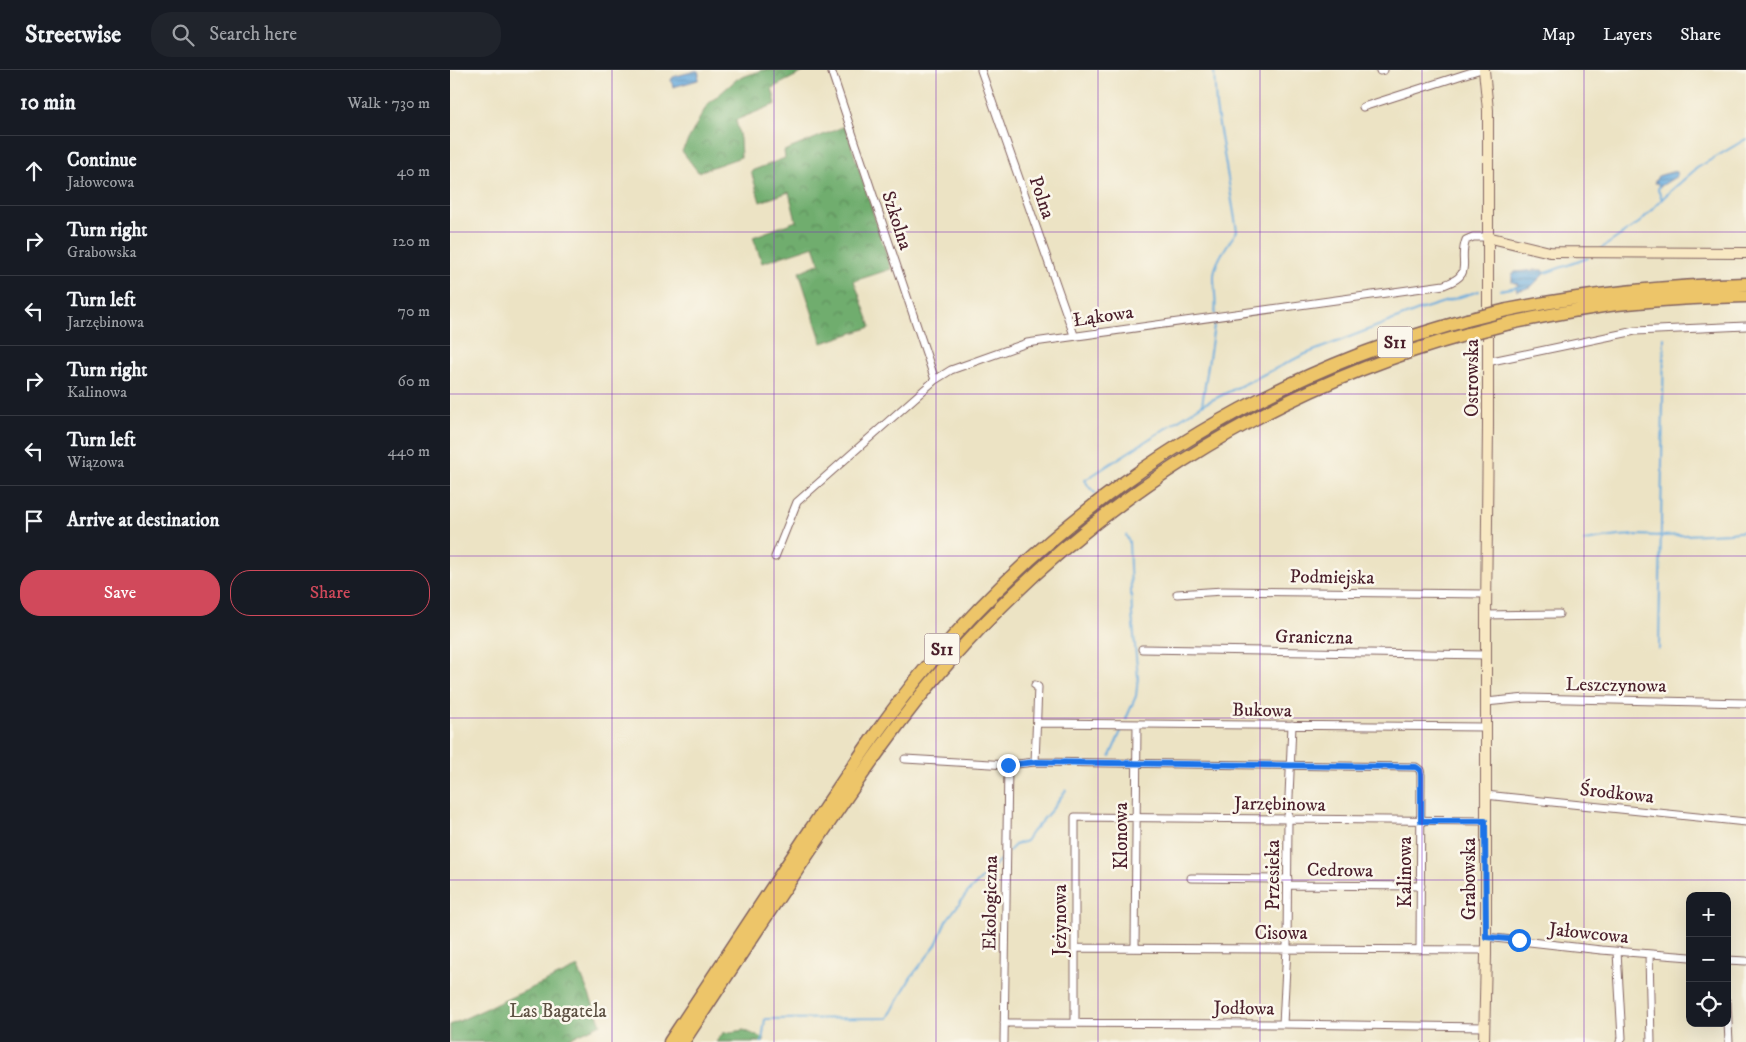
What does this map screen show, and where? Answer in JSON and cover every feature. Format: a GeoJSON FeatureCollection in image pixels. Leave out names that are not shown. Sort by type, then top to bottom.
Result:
{"type":"FeatureCollection","features":[{"type":"Feature","properties":{"kind":"highway","name":"S11"},"geometry":{"type":"LineString","coordinates":[[670,1042],[823,811],[895,707],[958,630],[999,588],[1045,545],[1130,477],[1201,431],[1236,411],[1357,355],[1409,337],[1507,310],[1600,294],[1673,287],[1746,284]]}},
{"type":"Feature","properties":{"kind":"highway","name":"S11"},"geometry":{"type":"LineString","coordinates":[[683,1042],[881,747],[947,663],[979,628],[1034,574],[1076,538],[1175,465],[1284,403],[1392,358],[1468,334],[1560,313],[1626,303],[1746,296]]}},
{"type":"Feature","properties":{"kind":"street","name":"Szkolna"},"geometry":{"type":"LineString","coordinates":[[831,70],[935,380]]}},
{"type":"Feature","properties":{"kind":"street","name":"Polna"},"geometry":{"type":"LineString","coordinates":[[981,70],[1074,335]]}},
{"type":"Feature","properties":{"kind":"street"},"geometry":{"type":"LineString","coordinates":[[1363,107],[1478,70]]}},
{"type":"Feature","properties":{"kind":"street","name":"Ostrowska"},"geometry":{"type":"LineString","coordinates":[[1484,70],[1488,110],[1486,686]]}},
{"type":"Feature","properties":{"kind":"street","name":"Łąkowa"},"geometry":{"type":"LineString","coordinates":[[775,557],[797,502],[935,380],[951,370],[1027,343],[1444,285],[1454,282],[1463,272],[1466,240],[1472,237],[1487,238]]}},
{"type":"Feature","properties":{"kind":"street"},"geometry":{"type":"LineString","coordinates":[[1487,238],[1556,252],[1746,253]]}},
{"type":"Feature","properties":{"kind":"street"},"geometry":{"type":"LineString","coordinates":[[1488,362],[1635,331],[1746,326]]}},
{"type":"Feature","properties":{"kind":"street","name":"Podmiejska"},"geometry":{"type":"LineString","coordinates":[[1177,594],[1223,590],[1486,594]]}},
{"type":"Feature","properties":{"kind":"street"},"geometry":{"type":"LineString","coordinates":[[1486,615],[1559,614]]}},
{"type":"Feature","properties":{"kind":"street","name":"Graniczna"},"geometry":{"type":"LineString","coordinates":[[1142,649],[1486,655]]}},
{"type":"Feature","properties":{"kind":"street"},"geometry":{"type":"LineString","coordinates":[[1035,685],[1038,687],[1036,762]]}},
{"type":"Feature","properties":{"kind":"street","name":"Grabowska"},"geometry":{"type":"LineString","coordinates":[[1484,1042],[1486,686]]}},
{"type":"Feature","properties":{"kind":"street","name":"Leszczynowa"},"geometry":{"type":"LineString","coordinates":[[1486,702],[1526,698],[1746,702]]}},
{"type":"Feature","properties":{"kind":"street","name":"Bukowa"},"geometry":{"type":"LineString","coordinates":[[1038,723],[1485,727]]}},
{"type":"Feature","properties":{"kind":"street","name":"Klonowa"},"geometry":{"type":"LineString","coordinates":[[1135,948],[1137,724]]}},
{"type":"Feature","properties":{"kind":"street","name":"Przesieka"},"geometry":{"type":"LineString","coordinates":[[1283,1024],[1287,948],[1288,820],[1292,726]]}},
{"type":"Feature","properties":{"kind":"street"},"geometry":{"type":"LineString","coordinates":[[905,759],[1008,765],[1036,762],[1291,766]]}},
{"type":"Feature","properties":{"kind":"street","name":"Ekologiczna"},"geometry":{"type":"LineString","coordinates":[[1004,1042],[1008,765]]}},
{"type":"Feature","properties":{"kind":"street","name":"Kalinowa"},"geometry":{"type":"LineString","coordinates":[[1291,766],[1416,767],[1420,770],[1420,950]]}},
{"type":"Feature","properties":{"kind":"street","name":"Środkowa"},"geometry":{"type":"LineString","coordinates":[[1485,795],[1746,822]]}},
{"type":"Feature","properties":{"kind":"street","name":"Jarzębinowa"},"geometry":{"type":"LineString","coordinates":[[1075,817],[1485,821]]}},
{"type":"Feature","properties":{"kind":"street","name":"Jeżynowa"},"geometry":{"type":"LineString","coordinates":[[1075,817],[1075,1022]]}},
{"type":"Feature","properties":{"kind":"street","name":"Cedrowa"},"geometry":{"type":"LineString","coordinates":[[1191,878],[1421,886]]}},
{"type":"Feature","properties":{"kind":"street","name":"Jałowcowa"},"geometry":{"type":"LineString","coordinates":[[1486,937],[1617,952],[1686,957]]}},
{"type":"Feature","properties":{"kind":"street","name":"Cisowa"},"geometry":{"type":"LineString","coordinates":[[1075,948],[1486,950]]}},
{"type":"Feature","properties":{"kind":"street"},"geometry":{"type":"LineString","coordinates":[[1617,952],[1622,1038],[1620,1042]]}},
{"type":"Feature","properties":{"kind":"street"},"geometry":{"type":"LineString","coordinates":[[1649,954],[1651,1042]]}},
{"type":"Feature","properties":{"kind":"street"},"geometry":{"type":"LineString","coordinates":[[1731,960],[1746,961]]}},
{"type":"Feature","properties":{"kind":"street","name":"Jodłowa"},"geometry":{"type":"LineString","coordinates":[[1004,1023],[1075,1022],[1484,1027]]}},
{"type":"Feature","properties":{"kind":"street"},"geometry":{"type":"LineString","coordinates":[[1728,1027],[1729,1042]]}},
{"type":"Feature","properties":{"kind":"green space"},"geometry":{"type":"Polygon","coordinates":[[[762,70],[807,70],[772,88],[776,104],[736,120],[741,157],[698,172],[682,151],[707,105],[737,79],[762,70]]]}},
{"type":"Feature","properties":{"kind":"green space"},"geometry":{"type":"Polygon","coordinates":[[[845,126],[891,269],[854,281],[871,327],[822,343],[799,272],[820,263],[814,246],[762,263],[753,237],[796,221],[789,192],[760,202],[751,171],[785,158],[784,151],[845,126]]]}},
{"type":"Feature","properties":{"kind":"green space","name":"Las Bagatela"},"geometry":{"type":"Polygon","coordinates":[[[578,967],[601,1024],[562,1042],[450,1042],[450,1025],[578,967]]]}},
{"type":"Feature","properties":{"kind":"green space"},"geometry":{"type":"Polygon","coordinates":[[[744,1030],[764,1039],[764,1042],[716,1042],[723,1033],[744,1030]]]}},
{"type":"Feature","properties":{"kind":"water"},"geometry":{"type":"Polygon","coordinates":[[[698,71],[699,74],[698,80],[673,87],[671,80],[673,77],[698,71]]]}},
{"type":"Feature","properties":{"kind":"water"},"geometry":{"type":"Polygon","coordinates":[[[1675,171],[1677,176],[1661,186],[1654,183],[1658,176],[1675,171]]]}},
{"type":"Feature","properties":{"kind":"water"},"geometry":{"type":"Polygon","coordinates":[[[1543,270],[1545,273],[1531,287],[1517,291],[1516,287],[1518,284],[1512,282],[1512,274],[1543,270]]]}},
{"type":"Feature","properties":{"kind":"waterway"},"geometry":{"type":"LineString","coordinates":[[1214,70],[1216,107],[1237,231],[1222,253],[1214,272],[1215,314]]}},
{"type":"Feature","properties":{"kind":"waterway"},"geometry":{"type":"LineString","coordinates":[[1602,248],[1640,222],[1665,196],[1697,168],[1746,139]]}},
{"type":"Feature","properties":{"kind":"waterway"},"geometry":{"type":"LineString","coordinates":[[1659,186],[1658,190],[1662,199]]}},
{"type":"Feature","properties":{"kind":"waterway"},"geometry":{"type":"LineString","coordinates":[[1545,273],[1588,258]]}},
{"type":"Feature","properties":{"kind":"waterway"},"geometry":{"type":"LineString","coordinates":[[1500,290],[1516,287]]}},
{"type":"Feature","properties":{"kind":"waterway"},"geometry":{"type":"LineString","coordinates":[[1095,493],[1085,480],[1202,405],[1303,355],[1419,310],[1479,291]]}},
{"type":"Feature","properties":{"kind":"waterway"},"geometry":{"type":"LineString","coordinates":[[1202,405],[1215,319]]}},
{"type":"Feature","properties":{"kind":"waterway"},"geometry":{"type":"LineString","coordinates":[[1659,649],[1664,338]]}},
{"type":"Feature","properties":{"kind":"waterway"},"geometry":{"type":"LineString","coordinates":[[1584,541],[1618,536],[1661,536],[1746,531]]}},
{"type":"Feature","properties":{"kind":"waterway"},"geometry":{"type":"LineString","coordinates":[[1126,535],[1129,542],[1132,614],[1138,678],[1136,696],[1126,719]]}},
{"type":"Feature","properties":{"kind":"waterway"},"geometry":{"type":"LineString","coordinates":[[1110,756],[1122,729]]}},
{"type":"Feature","properties":{"kind":"waterway"},"geometry":{"type":"LineString","coordinates":[[1009,851],[1015,845],[1026,841],[1066,790]]}},
{"type":"Feature","properties":{"kind":"waterway"},"geometry":{"type":"LineString","coordinates":[[762,1042],[765,1019],[888,1018],[911,977],[936,945],[946,921],[968,892],[1004,856]]}},
{"type":"Feature","properties":{"kind":"route"},"geometry":{"type":"LineString","coordinates":[[1008,765],[1036,762],[1416,767],[1420,770],[1421,775],[1421,821],[1485,821],[1486,937],[1519,940]]}}]}
